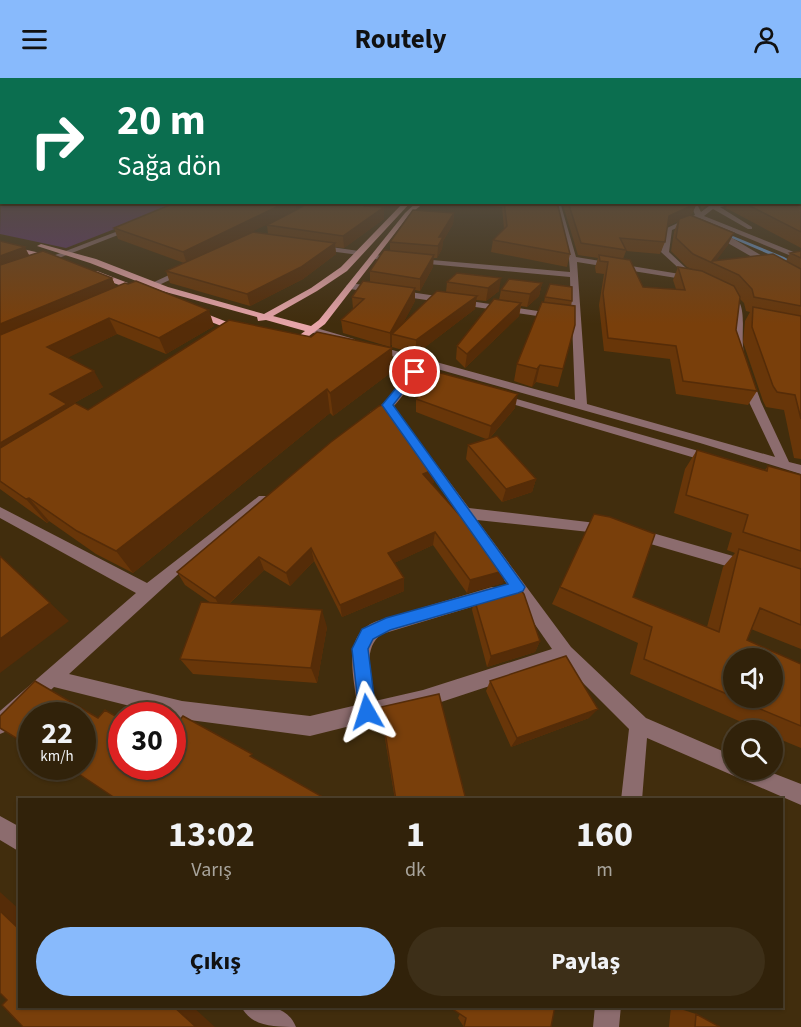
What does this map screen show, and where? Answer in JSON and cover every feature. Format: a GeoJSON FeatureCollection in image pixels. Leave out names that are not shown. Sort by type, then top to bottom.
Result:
{"type":"FeatureCollection","features":[{"type":"Feature","properties":{"kind":"main road"},"geometry":{"type":"LineString","coordinates":[[180,307],[241,334],[264,317],[316,290],[345,268],[376,235]]}},
{"type":"Feature","properties":{"kind":"main road"},"geometry":{"type":"LineString","coordinates":[[287,343],[313,330],[391,235]]}},
{"type":"Feature","properties":{"kind":"main road"},"geometry":{"type":"LineString","coordinates":[[0,238],[66,253],[155,285],[313,330]]}},
{"type":"Feature","properties":{"kind":"main road"},"geometry":{"type":"LineString","coordinates":[[0,246],[53,258],[78,267]]}},
{"type":"Feature","properties":{"kind":"main road"},"geometry":{"type":"LineString","coordinates":[[89,271],[161,298]]}},
{"type":"Feature","properties":{"kind":"street"},"geometry":{"type":"LineString","coordinates":[[0,279],[113,235]]}},
{"type":"Feature","properties":{"kind":"street"},"geometry":{"type":"LineString","coordinates":[[566,235],[573,259],[581,406]]}},
{"type":"Feature","properties":{"kind":"street"},"geometry":{"type":"LineString","coordinates":[[668,235],[665,252],[684,271],[732,295],[740,309],[736,342],[755,402],[784,464]]}},
{"type":"Feature","properties":{"kind":"street"},"geometry":{"type":"LineString","coordinates":[[716,235],[729,240],[801,282]]}},
{"type":"Feature","properties":{"kind":"street"},"geometry":{"type":"LineString","coordinates":[[744,235],[801,258]]}},
{"type":"Feature","properties":{"kind":"street"},"geometry":{"type":"LineString","coordinates":[[762,235],[801,258]]}},
{"type":"Feature","properties":{"kind":"street"},"geometry":{"type":"LineString","coordinates":[[312,247],[359,253]]}},
{"type":"Feature","properties":{"kind":"street"},"geometry":{"type":"LineString","coordinates":[[374,257],[574,275]]}},
{"type":"Feature","properties":{"kind":"street"},"geometry":{"type":"LineString","coordinates":[[573,259],[607,263],[677,278],[701,280]]}},
{"type":"Feature","properties":{"kind":"street"},"geometry":{"type":"LineString","coordinates":[[132,294],[195,267]]}},
{"type":"Feature","properties":{"kind":"street"},"geometry":{"type":"LineString","coordinates":[[350,286],[576,318]]}},
{"type":"Feature","properties":{"kind":"street"},"geometry":{"type":"LineString","coordinates":[[740,315],[751,318]]}},
{"type":"Feature","properties":{"kind":"street"},"geometry":{"type":"LineString","coordinates":[[313,330],[801,470]]}},
{"type":"Feature","properties":{"kind":"street"},"geometry":{"type":"LineString","coordinates":[[287,343],[314,349]]}},
{"type":"Feature","properties":{"kind":"street"},"geometry":{"type":"LineString","coordinates":[[369,360],[470,388]]}},
{"type":"Feature","properties":{"kind":"street"},"geometry":{"type":"LineString","coordinates":[[359,426],[388,405],[415,372]]}},
{"type":"Feature","properties":{"kind":"street"},"geometry":{"type":"LineString","coordinates":[[492,395],[725,463]]}},
{"type":"Feature","properties":{"kind":"street"},"geometry":{"type":"LineString","coordinates":[[388,405],[400,423]]}},
{"type":"Feature","properties":{"kind":"street"},"geometry":{"type":"LineString","coordinates":[[413,441],[565,652],[639,725],[723,761]]}},
{"type":"Feature","properties":{"kind":"street"},"geometry":{"type":"LineString","coordinates":[[0,724],[180,564],[274,491]]}},
{"type":"Feature","properties":{"kind":"street"},"geometry":{"type":"LineString","coordinates":[[0,512],[149,592]]}},
{"type":"Feature","properties":{"kind":"street"},"geometry":{"type":"LineString","coordinates":[[465,513],[598,527],[666,541],[757,569]]}},
{"type":"Feature","properties":{"kind":"street"},"geometry":{"type":"LineString","coordinates":[[367,712],[360,649],[368,634],[386,625],[518,587]]}},
{"type":"Feature","properties":{"kind":"street"},"geometry":{"type":"LineString","coordinates":[[51,678],[182,710],[310,726],[423,699],[565,652]]}},
{"type":"Feature","properties":{"kind":"street"},"geometry":{"type":"LineString","coordinates":[[631,798],[639,725]]}},
{"type":"Feature","properties":{"kind":"street"},"geometry":{"type":"LineString","coordinates":[[766,780],[801,795]]}},
{"type":"Feature","properties":{"kind":"street"},"geometry":{"type":"LineString","coordinates":[[0,827],[18,840]]}},
{"type":"Feature","properties":{"kind":"street"},"geometry":{"type":"LineString","coordinates":[[257,1008],[283,1027]]}},
{"type":"Feature","properties":{"kind":"street"},"geometry":{"type":"LineString","coordinates":[[606,1027],[608,1008]]}},
{"type":"Feature","properties":{"kind":"shaded area"},"geometry":{"type":"Polygon","coordinates":[[[6,235],[98,235],[66,248],[6,235]]]}},
{"type":"Feature","properties":{"kind":"building"},"geometry":{"type":"Polygon","coordinates":[[[135,235],[218,235],[183,252],[135,235]]]}},
{"type":"Feature","properties":{"kind":"building"},"geometry":{"type":"Polygon","coordinates":[[[246,235],[278,235],[335,243],[301,267],[247,294],[166,271],[246,235]]]}},
{"type":"Feature","properties":{"kind":"building"},"geometry":{"type":"Polygon","coordinates":[[[395,235],[443,237],[438,246],[390,242],[395,235]]]}},
{"type":"Feature","properties":{"kind":"building"},"geometry":{"type":"Polygon","coordinates":[[[498,235],[565,235],[570,254],[493,240],[498,235]]]}},
{"type":"Feature","properties":{"kind":"building"},"geometry":{"type":"Polygon","coordinates":[[[579,235],[666,235],[665,242],[620,238],[626,250],[581,243],[579,235]]]}},
{"type":"Feature","properties":{"kind":"building"},"geometry":{"type":"Polygon","coordinates":[[[676,235],[732,235],[712,261],[773,254],[801,269],[801,306],[754,297],[752,289],[739,275],[693,254],[676,238],[676,235]]]}},
{"type":"Feature","properties":{"kind":"building"},"geometry":{"type":"Polygon","coordinates":[[[0,241],[25,247],[0,256],[0,241]]]}},
{"type":"Feature","properties":{"kind":"building"},"geometry":{"type":"Polygon","coordinates":[[[384,250],[434,255],[420,279],[370,271],[384,250]]]}},
{"type":"Feature","properties":{"kind":"building"},"geometry":{"type":"Polygon","coordinates":[[[43,251],[112,278],[0,324],[0,265],[43,251]]]}},
{"type":"Feature","properties":{"kind":"building"},"geometry":{"type":"Polygon","coordinates":[[[801,251],[801,258],[790,253],[801,251]]]}},
{"type":"Feature","properties":{"kind":"building"},"geometry":{"type":"Polygon","coordinates":[[[599,255],[630,260],[643,287],[685,290],[678,267],[702,271],[734,286],[740,297],[736,330],[757,391],[683,381],[676,346],[608,338],[603,293],[608,262],[600,261],[599,255]]]}},
{"type":"Feature","properties":{"kind":"building"},"geometry":{"type":"Polygon","coordinates":[[[457,273],[501,278],[488,288],[447,282],[457,273]]]}},
{"type":"Feature","properties":{"kind":"building"},"geometry":{"type":"Polygon","coordinates":[[[509,279],[542,283],[530,294],[501,290],[509,279]]]}},
{"type":"Feature","properties":{"kind":"building"},"geometry":{"type":"Polygon","coordinates":[[[136,281],[209,310],[159,338],[109,318],[47,347],[94,371],[50,394],[67,404],[0,443],[0,335],[125,283],[136,281]]]}},
{"type":"Feature","properties":{"kind":"building"},"geometry":{"type":"Polygon","coordinates":[[[363,281],[415,288],[390,333],[341,320],[364,299],[352,297],[363,281]]]}},
{"type":"Feature","properties":{"kind":"building"},"geometry":{"type":"Polygon","coordinates":[[[550,284],[572,287],[572,301],[545,297],[550,284]]]}},
{"type":"Feature","properties":{"kind":"building"},"geometry":{"type":"Polygon","coordinates":[[[437,291],[477,296],[416,340],[392,334],[437,291]]]}},
{"type":"Feature","properties":{"kind":"building"},"geometry":{"type":"Polygon","coordinates":[[[494,299],[521,303],[467,354],[457,346],[494,299]]]}},
{"type":"Feature","properties":{"kind":"building"},"geometry":{"type":"Polygon","coordinates":[[[542,302],[575,306],[575,325],[563,369],[540,365],[537,369],[517,364],[542,302]]]}},
{"type":"Feature","properties":{"kind":"building"},"geometry":{"type":"Polygon","coordinates":[[[753,307],[801,316],[801,419],[795,395],[777,392],[773,386],[752,327],[753,307]]]}},
{"type":"Feature","properties":{"kind":"building"},"geometry":{"type":"Polygon","coordinates":[[[229,320],[311,337],[317,332],[392,348],[330,393],[327,389],[116,551],[77,531],[0,481],[0,448],[75,403],[88,410],[229,320]]]}},
{"type":"Feature","properties":{"kind":"building"},"geometry":{"type":"Polygon","coordinates":[[[437,372],[518,394],[491,426],[416,399],[437,372]]]}},
{"type":"Feature","properties":{"kind":"building"},"geometry":{"type":"Polygon","coordinates":[[[388,403],[435,469],[423,474],[480,538],[484,537],[507,570],[470,580],[435,532],[388,553],[404,578],[340,605],[311,548],[286,573],[259,557],[215,598],[177,572],[331,442],[379,406],[388,403]]]}},
{"type":"Feature","properties":{"kind":"building"},"geometry":{"type":"Polygon","coordinates":[[[497,436],[536,479],[506,489],[468,445],[497,436]]]}},
{"type":"Feature","properties":{"kind":"building"},"geometry":{"type":"Polygon","coordinates":[[[697,450],[767,471],[768,466],[801,475],[801,551],[743,532],[748,515],[686,495],[697,450]]]}},
{"type":"Feature","properties":{"kind":"building"},"geometry":{"type":"Polygon","coordinates":[[[594,514],[610,517],[655,534],[633,597],[719,632],[739,549],[801,569],[801,625],[760,608],[747,640],[765,648],[723,648],[723,692],[644,659],[652,627],[560,587],[594,514]]]}},
{"type":"Feature","properties":{"kind":"building"},"geometry":{"type":"Polygon","coordinates":[[[0,556],[50,603],[0,639],[0,556]]]}},
{"type":"Feature","properties":{"kind":"building"},"geometry":{"type":"Polygon","coordinates":[[[517,585],[524,594],[540,641],[491,656],[474,598],[517,585]]]}},
{"type":"Feature","properties":{"kind":"building"},"geometry":{"type":"Polygon","coordinates":[[[201,602],[322,610],[311,668],[180,659],[201,602]]]}},
{"type":"Feature","properties":{"kind":"building"},"geometry":{"type":"Polygon","coordinates":[[[566,656],[598,709],[517,738],[490,681],[566,656]]]}},
{"type":"Feature","properties":{"kind":"building"},"geometry":{"type":"Polygon","coordinates":[[[783,656],[801,664],[801,726],[758,708],[783,708],[783,656]]]}},
{"type":"Feature","properties":{"kind":"building"},"geometry":{"type":"Polygon","coordinates":[[[35,681],[71,702],[18,702],[18,739],[0,728],[0,716],[35,681]]]}},
{"type":"Feature","properties":{"kind":"building"},"geometry":{"type":"Polygon","coordinates":[[[439,694],[465,798],[396,798],[381,707],[439,694]]]}},
{"type":"Feature","properties":{"kind":"building"},"geometry":{"type":"Polygon","coordinates":[[[105,710],[108,712],[108,780],[186,780],[186,718],[324,798],[115,798],[88,780],[96,780],[96,717],[98,718],[105,710]]]}},
{"type":"Feature","properties":{"kind":"building"},"geometry":{"type":"Polygon","coordinates":[[[0,911],[18,928],[18,1008],[175,1008],[196,1027],[23,1027],[2,1005],[7,1000],[0,993],[0,911]]]}},
{"type":"Feature","properties":{"kind":"building"},"geometry":{"type":"Polygon","coordinates":[[[451,1008],[555,1008],[551,1027],[464,1027],[466,1018],[451,1008]]]}},
{"type":"Feature","properties":{"kind":"building"},"geometry":{"type":"Polygon","coordinates":[[[696,1014],[720,1027],[695,1027],[696,1014]]]}},
{"type":"Feature","properties":{"kind":"waterway"},"geometry":{"type":"LineString","coordinates":[[728,235],[782,258],[801,269]]}},
{"type":"Feature","properties":{"kind":"route"},"geometry":{"type":"LineString","coordinates":[[367,712],[360,649],[368,634],[376,628],[518,587],[388,405],[415,372]]}}]}
